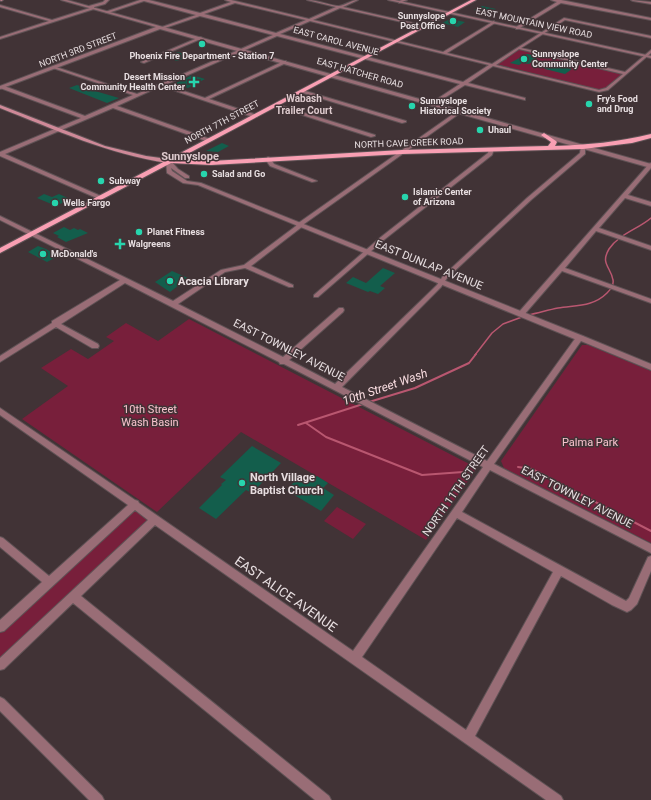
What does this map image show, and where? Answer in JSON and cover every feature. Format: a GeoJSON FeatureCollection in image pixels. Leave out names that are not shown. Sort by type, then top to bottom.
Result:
{"type":"FeatureCollection","features":[{"type":"Feature","properties":{"kind":"main road","name":"NORTH 7TH STREET"},"geometry":{"type":"LineString","coordinates":[[0,251],[474,0]]}},
{"type":"Feature","properties":{"kind":"main road"},"geometry":{"type":"LineString","coordinates":[[0,106],[117,151],[142,158],[168,161]]}},
{"type":"Feature","properties":{"kind":"main road"},"geometry":{"type":"LineString","coordinates":[[544,135],[554,142],[550,148]]}},
{"type":"Feature","properties":{"kind":"main road","name":"NORTH CAVE CREEK ROAD"},"geometry":{"type":"LineString","coordinates":[[168,161],[221,162],[402,152],[583,147],[632,141],[651,136]]}},
{"type":"Feature","properties":{"kind":"main road"},"geometry":{"type":"LineString","coordinates":[[199,145],[195,149],[195,155],[206,160],[221,162]]}},
{"type":"Feature","properties":{"kind":"street","name":"EAST HATCHER ROAD"},"geometry":{"type":"LineString","coordinates":[[63,0],[651,165]]}},
{"type":"Feature","properties":{"kind":"street"},"geometry":{"type":"LineString","coordinates":[[0,38],[91,8],[104,3],[107,0]]}},
{"type":"Feature","properties":{"kind":"street"},"geometry":{"type":"LineString","coordinates":[[107,12],[144,0]]}},
{"type":"Feature","properties":{"kind":"street","name":"EAST CAROL AVENUE"},"geometry":{"type":"LineString","coordinates":[[144,0],[523,99]]}},
{"type":"Feature","properties":{"kind":"street"},"geometry":{"type":"LineString","coordinates":[[227,0],[602,92],[608,90],[651,51]]}},
{"type":"Feature","properties":{"kind":"street"},"geometry":{"type":"LineString","coordinates":[[309,0],[424,26]]}},
{"type":"Feature","properties":{"kind":"street"},"geometry":{"type":"LineString","coordinates":[[1,154],[356,0]]}},
{"type":"Feature","properties":{"kind":"street","name":"EAST MOUNTAIN VIEW ROAD"},"geometry":{"type":"LineString","coordinates":[[390,0],[651,57]]}},
{"type":"Feature","properties":{"kind":"street"},"geometry":{"type":"LineString","coordinates":[[400,2],[405,0]]}},
{"type":"Feature","properties":{"kind":"street"},"geometry":{"type":"LineString","coordinates":[[553,0],[651,20]]}},
{"type":"Feature","properties":{"kind":"street"},"geometry":{"type":"LineString","coordinates":[[633,0],[651,4]]}},
{"type":"Feature","properties":{"kind":"street","name":"NORTH 3RD STREET"},"geometry":{"type":"LineString","coordinates":[[1,87],[236,1]]}},
{"type":"Feature","properties":{"kind":"street"},"geometry":{"type":"LineString","coordinates":[[517,28],[561,1]]}},
{"type":"Feature","properties":{"kind":"street"},"geometry":{"type":"LineString","coordinates":[[0,6],[52,21]]}},
{"type":"Feature","properties":{"kind":"street"},"geometry":{"type":"LineString","coordinates":[[433,104],[564,19],[651,37]]}},
{"type":"Feature","properties":{"kind":"street"},"geometry":{"type":"LineString","coordinates":[[443,53],[494,22]]}},
{"type":"Feature","properties":{"kind":"street"},"geometry":{"type":"LineString","coordinates":[[0,33],[8,36]]}},
{"type":"Feature","properties":{"kind":"street"},"geometry":{"type":"LineString","coordinates":[[143,62],[201,38]]}},
{"type":"Feature","properties":{"kind":"street"},"geometry":{"type":"LineString","coordinates":[[518,48],[626,73]]}},
{"type":"Feature","properties":{"kind":"street"},"geometry":{"type":"LineString","coordinates":[[206,99],[285,62]]}},
{"type":"Feature","properties":{"kind":"street"},"geometry":{"type":"LineString","coordinates":[[54,67],[137,95]]}},
{"type":"Feature","properties":{"kind":"street"},"geometry":{"type":"LineString","coordinates":[[161,85],[255,116]]}},
{"type":"Feature","properties":{"kind":"street"},"geometry":{"type":"LineString","coordinates":[[1,87],[85,118]]}},
{"type":"Feature","properties":{"kind":"street"},"geometry":{"type":"LineString","coordinates":[[302,91],[404,122]]}},
{"type":"Feature","properties":{"kind":"street"},"geometry":{"type":"LineString","coordinates":[[276,105],[374,136]]}},
{"type":"Feature","properties":{"kind":"street"},"geometry":{"type":"LineString","coordinates":[[112,106],[208,140]]}},
{"type":"Feature","properties":{"kind":"street"},"geometry":{"type":"LineString","coordinates":[[174,304],[223,271],[246,266],[300,225],[461,112]]}},
{"type":"Feature","properties":{"kind":"street"},"geometry":{"type":"LineString","coordinates":[[336,388],[442,282],[445,277],[529,199],[583,154],[583,147]]}},
{"type":"Feature","properties":{"kind":"street"},"geometry":{"type":"LineString","coordinates":[[316,296],[368,252],[490,154],[491,149]]}},
{"type":"Feature","properties":{"kind":"street"},"geometry":{"type":"LineString","coordinates":[[1,154],[101,198]]}},
{"type":"Feature","properties":{"kind":"street"},"geometry":{"type":"LineString","coordinates":[[268,159],[272,165],[314,181]]}},
{"type":"Feature","properties":{"kind":"street","name":"EAST DUNLAP AVENUE"},"geometry":{"type":"LineString","coordinates":[[168,161],[169,172],[186,182],[199,184],[651,367]]}},
{"type":"Feature","properties":{"kind":"street"},"geometry":{"type":"LineString","coordinates":[[521,314],[651,165]]}},
{"type":"Feature","properties":{"kind":"street"},"geometry":{"type":"LineString","coordinates":[[624,196],[651,204]]}},
{"type":"Feature","properties":{"kind":"street","name":"EAST TOWNLEY AVENUE"},"geometry":{"type":"LineString","coordinates":[[0,218],[174,304],[283,362],[651,549]]}},
{"type":"Feature","properties":{"kind":"street"},"geometry":{"type":"LineString","coordinates":[[595,229],[651,248]]}},
{"type":"Feature","properties":{"kind":"street"},"geometry":{"type":"LineString","coordinates":[[246,266],[291,286]]}},
{"type":"Feature","properties":{"kind":"street"},"geometry":{"type":"LineString","coordinates":[[560,268],[651,301]]}},
{"type":"Feature","properties":{"kind":"street"},"geometry":{"type":"LineString","coordinates":[[0,358],[125,280]]}},
{"type":"Feature","properties":{"kind":"street"},"geometry":{"type":"LineString","coordinates":[[283,362],[341,310]]}},
{"type":"Feature","properties":{"kind":"street"},"geometry":{"type":"LineString","coordinates":[[55,323],[95,346]]}},
{"type":"Feature","properties":{"kind":"street","name":"NORTH 11TH STREET"},"geometry":{"type":"LineString","coordinates":[[354,659],[488,466],[580,338]]}},
{"type":"Feature","properties":{"kind":"street","name":"EAST ALICE AVENUE"},"geometry":{"type":"LineString","coordinates":[[0,411],[557,800]]}},
{"type":"Feature","properties":{"kind":"street"},"geometry":{"type":"LineString","coordinates":[[0,627],[135,504]]}},
{"type":"Feature","properties":{"kind":"street"},"geometry":{"type":"LineString","coordinates":[[456,513],[627,607],[633,601],[651,560]]}},
{"type":"Feature","properties":{"kind":"street"},"geometry":{"type":"LineString","coordinates":[[0,664],[155,519]]}},
{"type":"Feature","properties":{"kind":"street"},"geometry":{"type":"LineString","coordinates":[[0,541],[49,582]]}},
{"type":"Feature","properties":{"kind":"street"},"geometry":{"type":"LineString","coordinates":[[468,738],[559,570]]}},
{"type":"Feature","properties":{"kind":"street"},"geometry":{"type":"LineString","coordinates":[[73,596],[325,800]]}},
{"type":"Feature","properties":{"kind":"street"},"geometry":{"type":"LineString","coordinates":[[0,703],[98,800]]}},
{"type":"Feature","properties":{"kind":"green space"},"geometry":{"type":"Polygon","coordinates":[[[519,49],[623,74],[604,90],[598,90],[496,64],[519,49]]]}},
{"type":"Feature","properties":{"kind":"green space","name":"10th Street Wash Basin"},"geometry":{"type":"Polygon","coordinates":[[[189,319],[477,468],[426,540],[241,432],[157,512],[22,419],[68,386],[41,368],[71,349],[88,359],[114,341],[106,337],[126,323],[158,341],[189,319]]]}},
{"type":"Feature","properties":{"kind":"green space","name":"Palma Park"},"geometry":{"type":"Polygon","coordinates":[[[582,345],[588,345],[651,371],[651,543],[504,468],[501,461],[582,345]]]}},
{"type":"Feature","properties":{"kind":"green space"},"geometry":{"type":"Polygon","coordinates":[[[337,507],[366,524],[353,539],[324,521],[337,507]]]}},
{"type":"Feature","properties":{"kind":"green space"},"geometry":{"type":"Polygon","coordinates":[[[135,509],[149,519],[0,659],[0,632],[135,509]]]}},
{"type":"Feature","properties":{"kind":"building"},"geometry":{"type":"Polygon","coordinates":[[[482,6],[496,9],[488,13],[474,10],[482,6]]]}},
{"type":"Feature","properties":{"kind":"building","name":"Sunnyslope Post Office"},"geometry":{"type":"Polygon","coordinates":[[[450,19],[465,22],[458,27],[442,23],[450,19]]]}},
{"type":"Feature","properties":{"kind":"building"},"geometry":{"type":"Polygon","coordinates":[[[178,52],[190,56],[177,61],[165,57],[178,52]]]}},
{"type":"Feature","properties":{"kind":"building","name":"Sunnyslope Community Center"},"geometry":{"type":"Polygon","coordinates":[[[527,54],[539,56],[529,64],[522,63],[519,65],[510,63],[527,54]]]}},
{"type":"Feature","properties":{"kind":"building","name":"Sunnyslope Community Center"},"geometry":{"type":"Polygon","coordinates":[[[541,64],[552,64],[572,69],[565,74],[545,69],[541,64]]]}},
{"type":"Feature","properties":{"kind":"building","name":"Desert Mission Community Health Center"},"geometry":{"type":"Polygon","coordinates":[[[192,75],[205,79],[188,88],[174,84],[192,75]]]}},
{"type":"Feature","properties":{"kind":"building"},"geometry":{"type":"Polygon","coordinates":[[[77,85],[119,98],[107,103],[69,88],[77,85]]]}},
{"type":"Feature","properties":{"kind":"building"},"geometry":{"type":"Polygon","coordinates":[[[222,143],[229,146],[218,152],[206,151],[222,143]]]}},
{"type":"Feature","properties":{"kind":"building","name":"Wells Fargo"},"geometry":{"type":"Polygon","coordinates":[[[44,194],[52,197],[59,194],[70,199],[56,206],[37,198],[44,194]]]}},
{"type":"Feature","properties":{"kind":"building"},"geometry":{"type":"Polygon","coordinates":[[[64,227],[70,230],[74,228],[78,230],[80,229],[88,233],[66,242],[53,233],[64,227]]]}},
{"type":"Feature","properties":{"kind":"building","name":"McDonald's"},"geometry":{"type":"Polygon","coordinates":[[[38,246],[58,256],[47,262],[28,252],[38,246]]]}},
{"type":"Feature","properties":{"kind":"building"},"geometry":{"type":"Polygon","coordinates":[[[383,268],[395,273],[380,286],[385,288],[378,294],[370,291],[368,292],[346,283],[353,277],[366,283],[383,268]]]}},
{"type":"Feature","properties":{"kind":"building","name":"Acacia Library"},"geometry":{"type":"Polygon","coordinates":[[[172,271],[188,278],[170,292],[155,282],[172,271]]]}},
{"type":"Feature","properties":{"kind":"building","name":"North Village Baptist Church"},"geometry":{"type":"Polygon","coordinates":[[[252,446],[281,463],[252,493],[246,490],[216,519],[199,508],[226,480],[220,477],[252,446]]]}},
{"type":"Feature","properties":{"kind":"building","name":"North Village Baptist Church"},"geometry":{"type":"Polygon","coordinates":[[[301,475],[312,482],[317,476],[328,483],[323,488],[334,495],[321,511],[286,490],[301,475]]]}},
{"type":"Feature","properties":{"kind":"waterway","name":"10th Street Wash"},"geometry":{"type":"LineString","coordinates":[[528,315],[558,308],[584,305],[602,298],[613,284],[612,276],[606,262],[609,249],[618,239],[651,218]]}},
{"type":"Feature","properties":{"kind":"waterway","name":"10th Street Wash"},"geometry":{"type":"LineString","coordinates":[[475,355],[492,333],[503,324],[522,317]]}},
{"type":"Feature","properties":{"kind":"waterway","name":"10th Street Wash"},"geometry":{"type":"LineString","coordinates":[[369,402],[415,388],[469,363],[476,354]]}},
{"type":"Feature","properties":{"kind":"waterway","name":"10th Street Wash"},"geometry":{"type":"LineString","coordinates":[[298,425],[363,404]]}},
{"type":"Feature","properties":{"kind":"waterway","name":"10th Street Wash"},"geometry":{"type":"LineString","coordinates":[[306,423],[326,437],[422,475],[463,472]]}},
{"type":"Feature","properties":{"kind":"waterway"},"geometry":{"type":"LineString","coordinates":[[518,467],[532,469],[651,531]]}},
{"type":"Feature","properties":{"kind":"place","name":"Sunnyslope Post Office"},"geometry":{"type":"Point","coordinates":[453,21]}},
{"type":"Feature","properties":{"kind":"place","name":"Phoenix Fire Department - Station 7"},"geometry":{"type":"Point","coordinates":[202,44]}},
{"type":"Feature","properties":{"kind":"place","name":"Sunnyslope Community Center"},"geometry":{"type":"Point","coordinates":[524,59]}},
{"type":"Feature","properties":{"kind":"place","name":"Desert Mission Community Health Center"},"geometry":{"type":"Point","coordinates":[194,82]}},
{"type":"Feature","properties":{"kind":"place","name":"Fry's Food and Drug"},"geometry":{"type":"Point","coordinates":[589,104]}},
{"type":"Feature","properties":{"kind":"place","name":"Sunnyslope Historical Society"},"geometry":{"type":"Point","coordinates":[412,106]}},
{"type":"Feature","properties":{"kind":"place","name":"Uhaul"},"geometry":{"type":"Point","coordinates":[480,130]}},
{"type":"Feature","properties":{"kind":"place","name":"Salad and Go"},"geometry":{"type":"Point","coordinates":[204,174]}},
{"type":"Feature","properties":{"kind":"place","name":"Subway"},"geometry":{"type":"Point","coordinates":[101,181]}},
{"type":"Feature","properties":{"kind":"place","name":"Islamic Center of Arizona"},"geometry":{"type":"Point","coordinates":[405,197]}},
{"type":"Feature","properties":{"kind":"place","name":"Wells Fargo"},"geometry":{"type":"Point","coordinates":[55,203]}},
{"type":"Feature","properties":{"kind":"place","name":"Planet Fitness"},"geometry":{"type":"Point","coordinates":[139,232]}},
{"type":"Feature","properties":{"kind":"place","name":"Walgreens"},"geometry":{"type":"Point","coordinates":[120,244]}},
{"type":"Feature","properties":{"kind":"place","name":"McDonald's"},"geometry":{"type":"Point","coordinates":[43,254]}},
{"type":"Feature","properties":{"kind":"place","name":"Acacia Library"},"geometry":{"type":"Point","coordinates":[170,281]}},
{"type":"Feature","properties":{"kind":"place","name":"North Village Baptist Church"},"geometry":{"type":"Point","coordinates":[242,483]}},
{"type":"Feature","properties":{"kind":"district","name":"Wabash Trailer Court"},"geometry":{"type":"Point","coordinates":[304,104]}},
{"type":"Feature","properties":{"kind":"district","name":"Sunnyslope"},"geometry":{"type":"Point","coordinates":[190,156]}}]}
